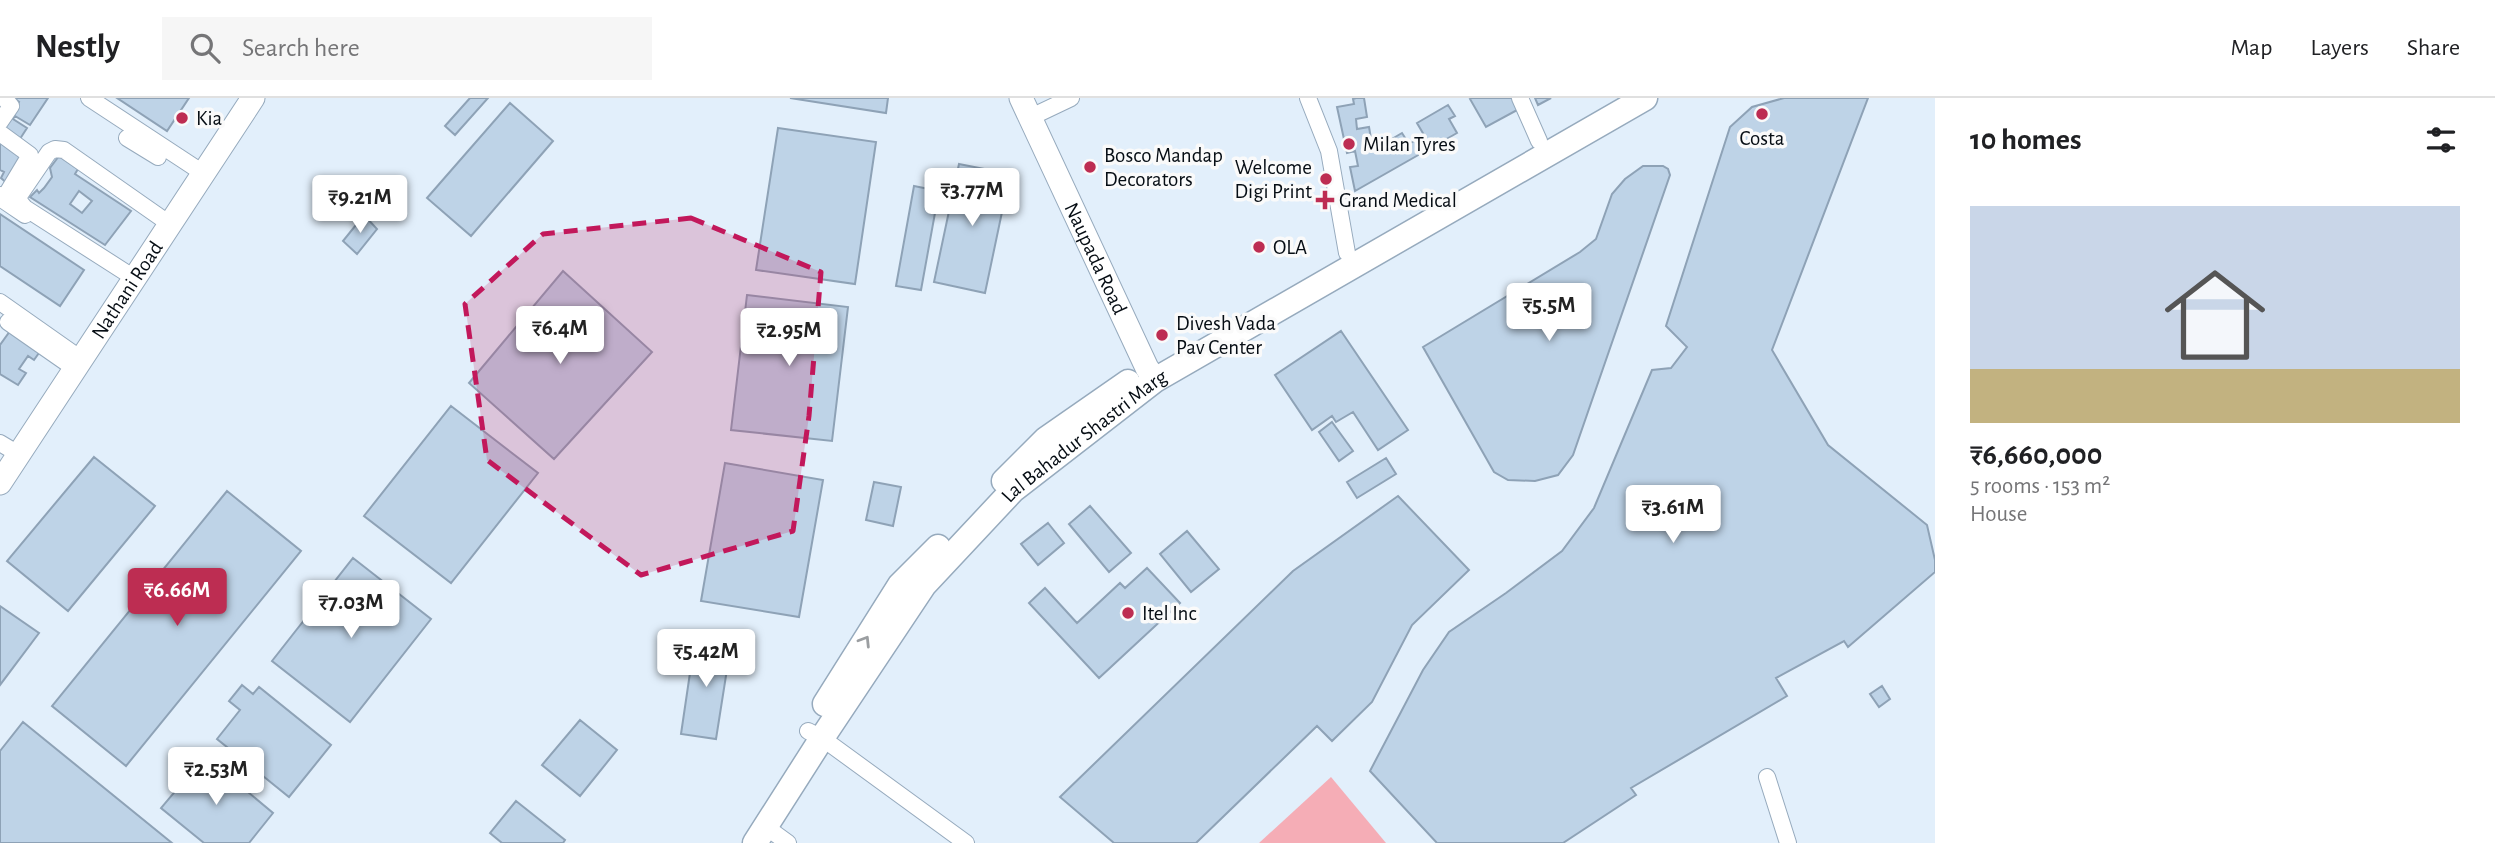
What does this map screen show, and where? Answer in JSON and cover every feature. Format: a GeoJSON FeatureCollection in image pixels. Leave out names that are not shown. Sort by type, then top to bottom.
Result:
{"type":"FeatureCollection","features":[{"type":"Feature","properties":{"kind":"main road","name":"Lal Bahadur Shastri Marg"},"geometry":{"type":"LineString","coordinates":[[736,843],[815,735],[909,590],[1046,439],[1347,253],[1613,98]]}},
{"type":"Feature","properties":{"kind":"main road","name":"Lal Bahadur Shastri Marg"},"geometry":{"type":"LineString","coordinates":[[909,590],[973,545],[1013,490],[1151,374],[1645,98]]}},
{"type":"Feature","properties":{"kind":"main road","name":"Lal Bahadur Shastri Marg"},"geometry":{"type":"LineString","coordinates":[[761,835],[815,735]]}},
{"type":"Feature","properties":{"kind":"street"},"geometry":{"type":"LineString","coordinates":[[0,122],[11,106],[5,98]]}},
{"type":"Feature","properties":{"kind":"street"},"geometry":{"type":"LineString","coordinates":[[89,98],[197,176]]}},
{"type":"Feature","properties":{"kind":"street","name":"Nathani Road"},"geometry":{"type":"LineString","coordinates":[[0,483],[6,455],[74,361],[197,176],[240,98]]}},
{"type":"Feature","properties":{"kind":"street","name":"Nathani Road"},"geometry":{"type":"LineString","coordinates":[[74,361],[164,220],[253,98]]}},
{"type":"Feature","properties":{"kind":"street"},"geometry":{"type":"LineString","coordinates":[[1025,108],[1071,98]]}},
{"type":"Feature","properties":{"kind":"street"},"geometry":{"type":"LineString","coordinates":[[1308,98],[1329,151],[1347,253]]}},
{"type":"Feature","properties":{"kind":"street"},"geometry":{"type":"LineString","coordinates":[[1520,98],[1539,141]]}},
{"type":"Feature","properties":{"kind":"street","name":"Naupada Road"},"geometry":{"type":"LineString","coordinates":[[1025,108],[1151,374]]}},
{"type":"Feature","properties":{"kind":"street"},"geometry":{"type":"LineString","coordinates":[[0,133],[30,155],[1,198],[126,276]]}},
{"type":"Feature","properties":{"kind":"street"},"geometry":{"type":"LineString","coordinates":[[128,138],[197,176]]}},
{"type":"Feature","properties":{"kind":"street"},"geometry":{"type":"LineString","coordinates":[[126,276],[25,208],[19,196],[49,152],[55,149],[64,150],[164,220]]}},
{"type":"Feature","properties":{"kind":"street"},"geometry":{"type":"LineString","coordinates":[[0,302],[9,321],[74,361]]}},
{"type":"Feature","properties":{"kind":"street"},"geometry":{"type":"LineString","coordinates":[[815,735],[967,843]]}},
{"type":"Feature","properties":{"kind":"street"},"geometry":{"type":"LineString","coordinates":[[1767,777],[1788,843]]}},
{"type":"Feature","properties":{"kind":"street"},"geometry":{"type":"LineString","coordinates":[[761,835],[788,843]]}},
{"type":"Feature","properties":{"kind":"highlighted area"},"geometry":{"type":"Polygon","coordinates":[[[691,218],[821,272],[809,416],[793,531],[641,575],[487,460],[465,304],[543,234],[691,218]]]}},
{"type":"Feature","properties":{"kind":"shaded area"},"geometry":{"type":"Polygon","coordinates":[[[1331,777],[1386,843],[1259,843],[1331,777]]]}},
{"type":"Feature","properties":{"kind":"building"},"geometry":{"type":"Polygon","coordinates":[[[14,98],[48,98],[30,125],[15,116],[13,119],[27,128],[18,142],[0,131],[19,102],[14,98]]]}},
{"type":"Feature","properties":{"kind":"building"},"geometry":{"type":"Polygon","coordinates":[[[117,98],[189,98],[167,131],[117,98]]]}},
{"type":"Feature","properties":{"kind":"building"},"geometry":{"type":"Polygon","coordinates":[[[470,98],[488,98],[455,135],[445,126],[470,98]]]}},
{"type":"Feature","properties":{"kind":"building"},"geometry":{"type":"Polygon","coordinates":[[[790,98],[888,98],[886,113],[790,98]]]}},
{"type":"Feature","properties":{"kind":"building"},"geometry":{"type":"Polygon","coordinates":[[[1364,98],[1367,117],[1356,119],[1357,129],[1369,127],[1373,150],[1402,133],[1409,144],[1424,135],[1417,123],[1448,105],[1455,116],[1449,119],[1457,133],[1355,191],[1350,167],[1358,166],[1355,151],[1347,153],[1337,107],[1354,104],[1353,99],[1364,98]]]}},
{"type":"Feature","properties":{"kind":"building"},"geometry":{"type":"Polygon","coordinates":[[[1513,98],[1519,109],[1486,127],[1470,99],[1513,98]]]}},
{"type":"Feature","properties":{"kind":"building"},"geometry":{"type":"Polygon","coordinates":[[[1535,98],[1551,98],[1538,105],[1535,98]]]}},
{"type":"Feature","properties":{"kind":"building"},"geometry":{"type":"Polygon","coordinates":[[[1784,98],[1868,98],[1772,350],[1828,445],[1927,525],[1935,572],[1848,647],[1844,641],[1776,678],[1787,696],[1631,788],[1636,795],[1563,843],[1437,843],[1370,771],[1423,670],[1449,632],[1562,551],[1594,508],[1652,370],[1671,368],[1687,347],[1666,326],[1730,127],[1752,107],[1784,98]]]}},
{"type":"Feature","properties":{"kind":"building"},"geometry":{"type":"Polygon","coordinates":[[[510,103],[553,141],[471,236],[427,198],[510,103]]]}},
{"type":"Feature","properties":{"kind":"building"},"geometry":{"type":"Polygon","coordinates":[[[778,128],[876,142],[855,284],[756,270],[778,128]]]}},
{"type":"Feature","properties":{"kind":"building"},"geometry":{"type":"Polygon","coordinates":[[[0,136],[27,153],[9,185],[1,178],[4,172],[0,170],[0,136]]]}},
{"type":"Feature","properties":{"kind":"building"},"geometry":{"type":"Polygon","coordinates":[[[59,156],[78,169],[75,174],[131,211],[105,245],[30,197],[37,190],[39,193],[52,177],[50,168],[59,156]],[[79,191],[70,204],[82,213],[92,201],[79,191]]]}},
{"type":"Feature","properties":{"kind":"building"},"geometry":{"type":"Polygon","coordinates":[[[959,164],[1010,174],[985,293],[934,282],[959,164]]]}},
{"type":"Feature","properties":{"kind":"building"},"geometry":{"type":"Polygon","coordinates":[[[1643,166],[1663,166],[1668,169],[1670,175],[1573,455],[1558,475],[1535,481],[1508,480],[1494,472],[1423,347],[1580,252],[1596,239],[1612,194],[1625,179],[1643,166]]]}},
{"type":"Feature","properties":{"kind":"building"},"geometry":{"type":"Polygon","coordinates":[[[914,186],[939,191],[921,290],[896,286],[914,186]]]}},
{"type":"Feature","properties":{"kind":"building"},"geometry":{"type":"Polygon","coordinates":[[[0,214],[84,270],[60,306],[0,266],[0,214]]]}},
{"type":"Feature","properties":{"kind":"building"},"geometry":{"type":"Polygon","coordinates":[[[364,215],[377,229],[357,254],[343,241],[364,215]]]}},
{"type":"Feature","properties":{"kind":"building"},"geometry":{"type":"Polygon","coordinates":[[[563,271],[652,352],[554,459],[469,383],[563,271]]]}},
{"type":"Feature","properties":{"kind":"building"},"geometry":{"type":"Polygon","coordinates":[[[747,295],[848,307],[832,441],[731,430],[747,295]]]}},
{"type":"Feature","properties":{"kind":"building"},"geometry":{"type":"Polygon","coordinates":[[[10,331],[41,350],[34,360],[28,356],[19,369],[26,373],[18,385],[0,374],[0,345],[10,331]]]}},
{"type":"Feature","properties":{"kind":"building"},"geometry":{"type":"Polygon","coordinates":[[[1341,331],[1408,430],[1378,450],[1353,412],[1336,422],[1332,416],[1312,430],[1275,375],[1341,331]]]}},
{"type":"Feature","properties":{"kind":"building"},"geometry":{"type":"Polygon","coordinates":[[[451,406],[538,473],[451,583],[364,516],[451,406]]]}},
{"type":"Feature","properties":{"kind":"building"},"geometry":{"type":"Polygon","coordinates":[[[1332,422],[1353,451],[1339,461],[1319,432],[1332,422]]]}},
{"type":"Feature","properties":{"kind":"building"},"geometry":{"type":"Polygon","coordinates":[[[94,457],[155,506],[68,611],[7,561],[94,457]]]}},
{"type":"Feature","properties":{"kind":"building"},"geometry":{"type":"Polygon","coordinates":[[[1386,458],[1396,474],[1357,498],[1347,482],[1386,458]]]}},
{"type":"Feature","properties":{"kind":"building"},"geometry":{"type":"Polygon","coordinates":[[[725,463],[823,480],[799,617],[701,601],[725,463]]]}},
{"type":"Feature","properties":{"kind":"building"},"geometry":{"type":"Polygon","coordinates":[[[874,482],[901,487],[893,526],[866,520],[874,482]]]}},
{"type":"Feature","properties":{"kind":"building"},"geometry":{"type":"Polygon","coordinates":[[[227,491],[301,551],[126,766],[52,706],[227,491]]]}},
{"type":"Feature","properties":{"kind":"building"},"geometry":{"type":"Polygon","coordinates":[[[1398,496],[1469,570],[1412,625],[1372,702],[1332,741],[1317,726],[1196,843],[1114,843],[1060,797],[1293,571],[1398,496]]]}},
{"type":"Feature","properties":{"kind":"building"},"geometry":{"type":"Polygon","coordinates":[[[1090,506],[1131,553],[1109,572],[1069,524],[1090,506]]]}},
{"type":"Feature","properties":{"kind":"building"},"geometry":{"type":"Polygon","coordinates":[[[1048,523],[1064,543],[1038,565],[1021,544],[1048,523]]]}},
{"type":"Feature","properties":{"kind":"building"},"geometry":{"type":"Polygon","coordinates":[[[1187,531],[1219,569],[1191,592],[1160,554],[1187,531]]]}},
{"type":"Feature","properties":{"kind":"building"},"geometry":{"type":"Polygon","coordinates":[[[353,558],[431,619],[350,722],[272,661],[353,558]]]}},
{"type":"Feature","properties":{"kind":"building","name":"Itel Inc"},"geometry":{"type":"Polygon","coordinates":[[[1147,568],[1180,603],[1099,678],[1029,603],[1045,588],[1077,623],[1120,583],[1125,588],[1147,568]]]}},
{"type":"Feature","properties":{"kind":"building"},"geometry":{"type":"Polygon","coordinates":[[[0,606],[39,633],[0,685],[0,606]]]}},
{"type":"Feature","properties":{"kind":"building"},"geometry":{"type":"Polygon","coordinates":[[[695,639],[731,644],[716,739],[681,734],[695,639]]]}},
{"type":"Feature","properties":{"kind":"building"},"geometry":{"type":"Polygon","coordinates":[[[242,685],[253,694],[259,687],[331,745],[289,797],[217,739],[240,710],[229,701],[242,685]]]}},
{"type":"Feature","properties":{"kind":"building"},"geometry":{"type":"Polygon","coordinates":[[[1882,686],[1890,699],[1879,707],[1870,694],[1882,686]]]}},
{"type":"Feature","properties":{"kind":"building"},"geometry":{"type":"Polygon","coordinates":[[[580,720],[617,750],[580,796],[542,765],[580,720]]]}},
{"type":"Feature","properties":{"kind":"building"},"geometry":{"type":"Polygon","coordinates":[[[23,722],[172,843],[0,843],[0,751],[23,722]]]}},
{"type":"Feature","properties":{"kind":"building"},"geometry":{"type":"Polygon","coordinates":[[[205,756],[273,813],[249,843],[204,843],[161,808],[205,756]]]}},
{"type":"Feature","properties":{"kind":"building"},"geometry":{"type":"Polygon","coordinates":[[[516,801],[565,840],[563,843],[502,843],[490,833],[516,801]]]}},
{"type":"Feature","properties":{"kind":"place","name":"Costa"},"geometry":{"type":"Point","coordinates":[1762,114]}},
{"type":"Feature","properties":{"kind":"place","name":"Kia"},"geometry":{"type":"Point","coordinates":[182,118]}},
{"type":"Feature","properties":{"kind":"place","name":"Milan Tyres"},"geometry":{"type":"Point","coordinates":[1349,144]}},
{"type":"Feature","properties":{"kind":"place","name":"Bosco Mandap Decorators"},"geometry":{"type":"Point","coordinates":[1090,167]}},
{"type":"Feature","properties":{"kind":"place","name":"Welcome Digi Print"},"geometry":{"type":"Point","coordinates":[1326,179]}},
{"type":"Feature","properties":{"kind":"place","name":"Grand Medical"},"geometry":{"type":"Point","coordinates":[1325,200]}},
{"type":"Feature","properties":{"kind":"place","name":"OLA"},"geometry":{"type":"Point","coordinates":[1259,247]}},
{"type":"Feature","properties":{"kind":"place","name":"Divesh Vada Pav Center"},"geometry":{"type":"Point","coordinates":[1162,335]}},
{"type":"Feature","properties":{"kind":"place","name":"Itel Inc"},"geometry":{"type":"Point","coordinates":[1128,613]}}]}
